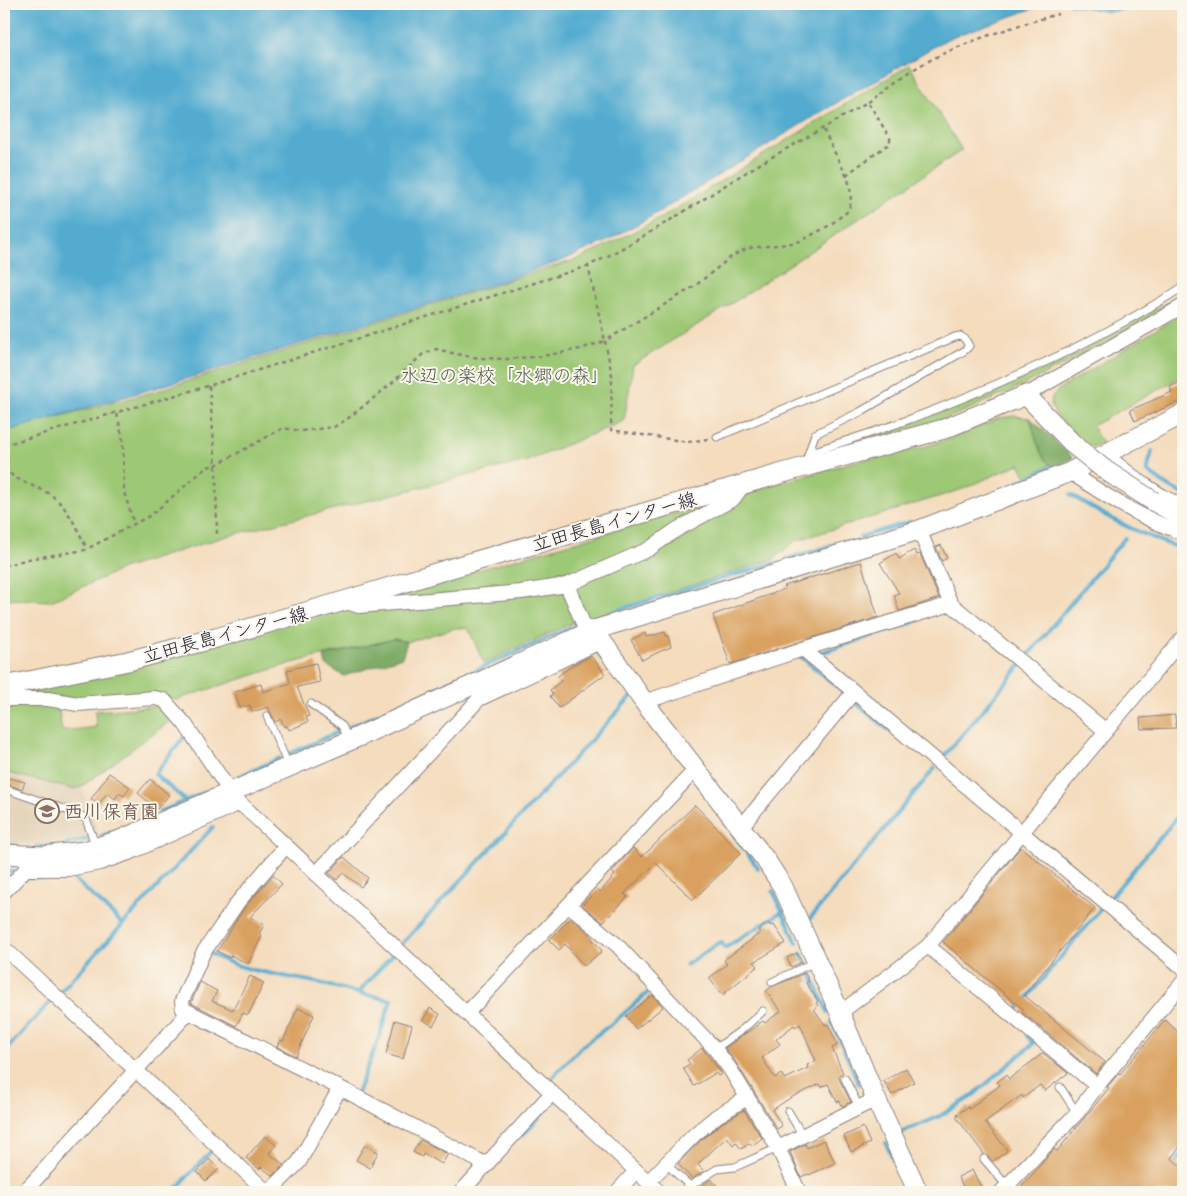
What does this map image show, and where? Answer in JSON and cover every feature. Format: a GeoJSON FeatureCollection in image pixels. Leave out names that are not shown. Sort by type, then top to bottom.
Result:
{"type":"FeatureCollection","features":[{"type":"Feature","properties":{"kind":"street"},"geometry":{"type":"LineString","coordinates":[[1183,306],[1026,395],[1075,446],[1105,470],[1153,501],[1183,517]]}},
{"type":"Feature","properties":{"kind":"street","name":"立田長島インター線"},"geometry":{"type":"LineString","coordinates":[[4,686],[128,661],[216,638],[744,484],[806,460],[944,429],[1026,395]]}},
{"type":"Feature","properties":{"kind":"street"},"geometry":{"type":"LineString","coordinates":[[4,892],[26,869],[68,869],[100,863],[129,853],[236,798],[289,768],[594,634],[919,530],[1070,472],[1183,414]]}},
{"type":"Feature","properties":{"kind":"street"},"geometry":{"type":"LineString","coordinates":[[1104,454],[1142,484],[1174,503],[1183,506]]}},
{"type":"Feature","properties":{"kind":"street"},"geometry":{"type":"LineString","coordinates":[[1070,472],[1129,510],[1162,526],[1183,533]]}},
{"type":"Feature","properties":{"kind":"street"},"geometry":{"type":"LineString","coordinates":[[344,601],[359,606],[521,592],[567,585],[649,549],[676,530],[734,499],[744,484]]}},
{"type":"Feature","properties":{"kind":"street"},"geometry":{"type":"LineString","coordinates":[[919,530],[951,604],[1106,731]]}},
{"type":"Feature","properties":{"kind":"street"},"geometry":{"type":"LineString","coordinates":[[567,585],[594,634],[765,859],[782,887],[817,961],[918,1192]]}},
{"type":"Feature","properties":{"kind":"street"},"geometry":{"type":"LineString","coordinates":[[644,702],[951,604]]}},
{"type":"Feature","properties":{"kind":"street"},"geometry":{"type":"LineString","coordinates":[[316,874],[479,699],[594,634]]}},
{"type":"Feature","properties":{"kind":"street"},"geometry":{"type":"LineString","coordinates":[[840,1013],[928,946],[1183,638]]}},
{"type":"Feature","properties":{"kind":"street"},"geometry":{"type":"LineString","coordinates":[[803,650],[1183,968]]}},
{"type":"Feature","properties":{"kind":"street"},"geometry":{"type":"LineString","coordinates":[[741,827],[853,692]]}},
{"type":"Feature","properties":{"kind":"street"},"geometry":{"type":"LineString","coordinates":[[4,699],[48,699],[78,704],[155,698],[164,700],[185,724],[236,798],[659,1192]]}},
{"type":"Feature","properties":{"kind":"street"},"geometry":{"type":"LineString","coordinates":[[467,1014],[696,769]]}},
{"type":"Feature","properties":{"kind":"street"},"geometry":{"type":"LineString","coordinates":[[4,854],[44,856],[84,851],[236,798]]}},
{"type":"Feature","properties":{"kind":"street"},"geometry":{"type":"LineString","coordinates":[[286,846],[238,902],[203,953],[182,1001],[183,1009],[487,1164]]}},
{"type":"Feature","properties":{"kind":"street"},"geometry":{"type":"LineString","coordinates":[[568,905],[617,944],[715,1049],[730,1069],[778,1148],[799,1192]]}},
{"type":"Feature","properties":{"kind":"street"},"geometry":{"type":"LineString","coordinates":[[928,946],[1097,1086]]}},
{"type":"Feature","properties":{"kind":"street"},"geometry":{"type":"LineString","coordinates":[[4,948],[268,1192],[299,1162],[340,1088]]}},
{"type":"Feature","properties":{"kind":"street"},"geometry":{"type":"LineString","coordinates":[[1004,1189],[1077,1113],[1183,982]]}},
{"type":"Feature","properties":{"kind":"street"},"geometry":{"type":"LineString","coordinates":[[24,1192],[189,1012]]}},
{"type":"Feature","properties":{"kind":"street"},"geometry":{"type":"LineString","coordinates":[[461,1192],[552,1093]]}},
{"type":"Feature","properties":{"kind":"street"},"geometry":{"type":"LineString","coordinates":[[648,1182],[695,1134],[717,1116],[747,1098]]}},
{"type":"Feature","properties":{"kind":"street"},"geometry":{"type":"LineString","coordinates":[[778,1148],[876,1099]]}},
{"type":"Feature","properties":{"kind":"street"},"geometry":{"type":"LineString","coordinates":[[617,1192],[636,1171]]}},
{"type":"Feature","properties":{"kind":"lane"},"geometry":{"type":"LineString","coordinates":[[806,460],[1002,381],[1080,346],[1183,287]]}},
{"type":"Feature","properties":{"kind":"lane"},"geometry":{"type":"LineString","coordinates":[[717,437],[955,337],[960,336],[967,342],[969,346],[964,351],[860,412],[816,434],[806,460]]}},
{"type":"Feature","properties":{"kind":"lane"},"geometry":{"type":"LineString","coordinates":[[311,704],[342,726],[349,741]]}},
{"type":"Feature","properties":{"kind":"lane"},"geometry":{"type":"LineString","coordinates":[[267,716],[289,768]]}},
{"type":"Feature","properties":{"kind":"lane"},"geometry":{"type":"LineString","coordinates":[[8,790],[78,814],[86,819],[96,848]]}},
{"type":"Feature","properties":{"kind":"lane"},"geometry":{"type":"LineString","coordinates":[[772,982],[817,961]]}},
{"type":"Feature","properties":{"kind":"lane"},"geometry":{"type":"LineString","coordinates":[[715,1049],[744,1029],[763,1010]]}},
{"type":"Feature","properties":{"kind":"lane"},"geometry":{"type":"LineString","coordinates":[[845,1078],[859,1108]]}},
{"type":"Feature","properties":{"kind":"lane"},"geometry":{"type":"LineString","coordinates":[[1060,1087],[1077,1113]]}},
{"type":"Feature","properties":{"kind":"lane"},"geometry":{"type":"LineString","coordinates":[[788,1111],[802,1136]]}},
{"type":"Feature","properties":{"kind":"lane"},"geometry":{"type":"LineString","coordinates":[[666,1164],[690,1186],[717,1169],[742,1165],[778,1148]]}},
{"type":"Feature","properties":{"kind":"lane"},"geometry":{"type":"LineString","coordinates":[[984,1159],[1004,1189]]}},
{"type":"Feature","properties":{"kind":"path"},"geometry":{"type":"LineString","coordinates":[[4,445],[209,386],[588,266],[628,246],[732,181],[868,102],[922,64],[1012,27],[1058,14]]}},
{"type":"Feature","properties":{"kind":"path"},"geometry":{"type":"LineString","coordinates":[[846,174],[890,143],[890,138],[868,102]]}},
{"type":"Feature","properties":{"kind":"path"},"geometry":{"type":"LineString","coordinates":[[4,566],[87,549],[151,515],[207,467],[216,465],[283,428],[301,431],[334,427],[346,420],[391,384],[423,354],[436,349],[479,358],[508,359],[543,356],[580,349],[606,341],[695,286],[732,256],[748,248],[801,241],[830,225],[848,211],[851,204],[850,186],[846,174],[823,129]]}},
{"type":"Feature","properties":{"kind":"path"},"geometry":{"type":"LineString","coordinates":[[588,266],[612,375],[611,430],[614,432],[688,442],[717,437]]}},
{"type":"Feature","properties":{"kind":"path"},"geometry":{"type":"LineString","coordinates":[[209,386],[216,465],[217,534]]}},
{"type":"Feature","properties":{"kind":"path"},"geometry":{"type":"LineString","coordinates":[[116,414],[123,440],[124,492],[134,524]]}},
{"type":"Feature","properties":{"kind":"path"},"geometry":{"type":"LineString","coordinates":[[4,468],[12,476],[56,499],[76,526],[87,549]]}},
{"type":"Feature","properties":{"kind":"shaded area","name":"西川保育園"},"geometry":{"type":"Polygon","coordinates":[[[4,772],[73,789],[81,787],[99,834],[58,843],[36,845],[4,842],[4,772]]]}},
{"type":"Feature","properties":{"kind":"green space","name":"水辺の楽校「水郷の森」"},"geometry":{"type":"Polygon","coordinates":[[[909,65],[962,150],[737,300],[633,365],[624,421],[530,460],[227,536],[122,569],[51,601],[4,599],[4,431],[153,392],[581,258],[661,218],[909,65]]]}},
{"type":"Feature","properties":{"kind":"green space"},"geometry":{"type":"Polygon","coordinates":[[[1183,294],[1183,298],[1123,333],[1032,381],[925,426],[838,450],[1004,388],[1082,351],[1183,294]]]}},
{"type":"Feature","properties":{"kind":"green space"},"geometry":{"type":"Polygon","coordinates":[[[1183,313],[1183,376],[1092,426],[1102,443],[1091,447],[1061,421],[1052,409],[1051,403],[1052,397],[1058,390],[1183,313]]]}},
{"type":"Feature","properties":{"kind":"green space"},"geometry":{"type":"Polygon","coordinates":[[[1015,416],[1030,418],[1040,449],[1050,465],[1026,477],[1019,464],[963,489],[795,541],[774,559],[586,619],[575,591],[577,584],[731,506],[752,491],[849,463],[909,451],[950,439],[999,418],[1015,416]]]}},
{"type":"Feature","properties":{"kind":"green space"},"geometry":{"type":"Polygon","coordinates":[[[1030,418],[1073,458],[1054,467],[1049,463],[1044,458],[1038,445],[1030,418]]]}},
{"type":"Feature","properties":{"kind":"green space"},"geometry":{"type":"Polygon","coordinates":[[[725,499],[649,545],[564,582],[362,603],[725,499]]]}},
{"type":"Feature","properties":{"kind":"green space"},"geometry":{"type":"Polygon","coordinates":[[[563,591],[575,619],[572,623],[484,663],[468,628],[455,628],[407,642],[394,639],[292,663],[184,697],[177,701],[167,696],[96,701],[4,691],[345,608],[563,591]]]}},
{"type":"Feature","properties":{"kind":"green space"},"geometry":{"type":"Polygon","coordinates":[[[394,639],[407,642],[402,657],[344,676],[326,665],[324,656],[394,639]]]}},
{"type":"Feature","properties":{"kind":"green space"},"geometry":{"type":"Polygon","coordinates":[[[40,701],[56,708],[62,731],[96,727],[95,711],[162,706],[174,718],[81,787],[73,789],[4,772],[4,702],[40,701]]]}},
{"type":"Feature","properties":{"kind":"water"},"geometry":{"type":"Polygon","coordinates":[[[4,4],[1046,4],[949,38],[821,112],[652,216],[605,242],[561,261],[503,281],[196,376],[4,432],[4,4]]]}},
{"type":"Feature","properties":{"kind":"water"},"geometry":{"type":"Polygon","coordinates":[[[1068,4],[1169,4],[1108,12],[1068,4]]]}},
{"type":"Feature","properties":{"kind":"building"},"geometry":{"type":"Polygon","coordinates":[[[1183,381],[1183,400],[1135,421],[1130,410],[1172,392],[1170,387],[1183,381]]]}},
{"type":"Feature","properties":{"kind":"building"},"geometry":{"type":"Polygon","coordinates":[[[941,545],[947,558],[942,561],[936,547],[941,545]]]}},
{"type":"Feature","properties":{"kind":"building"},"geometry":{"type":"Polygon","coordinates":[[[914,550],[917,555],[920,554],[939,598],[899,611],[894,595],[899,593],[880,563],[896,553],[899,559],[914,550]]]}},
{"type":"Feature","properties":{"kind":"building"},"geometry":{"type":"Polygon","coordinates":[[[861,562],[878,617],[730,664],[713,615],[785,589],[784,586],[861,562]]]}},
{"type":"Feature","properties":{"kind":"building"},"geometry":{"type":"Polygon","coordinates":[[[665,632],[666,636],[668,635],[671,647],[642,660],[631,640],[645,633],[646,637],[665,632]]]}},
{"type":"Feature","properties":{"kind":"building"},"geometry":{"type":"Polygon","coordinates":[[[591,656],[605,674],[559,708],[550,696],[553,694],[550,690],[561,681],[558,676],[573,665],[591,656]]]}},
{"type":"Feature","properties":{"kind":"building"},"geometry":{"type":"Polygon","coordinates":[[[316,663],[320,682],[297,687],[309,716],[306,717],[308,722],[289,730],[287,726],[284,727],[281,719],[275,722],[268,707],[252,712],[250,705],[240,708],[235,692],[261,684],[263,692],[290,683],[287,670],[316,663]]]}},
{"type":"Feature","properties":{"kind":"building"},"geometry":{"type":"Polygon","coordinates":[[[1175,715],[1176,728],[1141,729],[1140,718],[1175,715]]]}},
{"type":"Feature","properties":{"kind":"building"},"geometry":{"type":"Polygon","coordinates":[[[109,773],[130,787],[124,796],[119,793],[115,799],[107,793],[99,804],[91,799],[109,773]]]}},
{"type":"Feature","properties":{"kind":"building"},"geometry":{"type":"Polygon","coordinates":[[[4,777],[25,782],[22,789],[9,785],[4,787],[4,777]]]}},
{"type":"Feature","properties":{"kind":"building"},"geometry":{"type":"Polygon","coordinates":[[[150,779],[169,795],[157,809],[138,793],[150,779]]]}},
{"type":"Feature","properties":{"kind":"building"},"geometry":{"type":"Polygon","coordinates":[[[695,805],[741,853],[693,900],[656,863],[624,894],[628,897],[603,922],[582,905],[598,889],[600,892],[615,875],[612,872],[633,848],[642,857],[695,805]]]}},
{"type":"Feature","properties":{"kind":"building"},"geometry":{"type":"Polygon","coordinates":[[[1021,847],[1095,908],[1024,995],[1105,1062],[1096,1074],[943,942],[1021,847]]]}},
{"type":"Feature","properties":{"kind":"building"},"geometry":{"type":"Polygon","coordinates":[[[344,857],[368,878],[361,887],[343,873],[337,880],[329,873],[344,857]]]}},
{"type":"Feature","properties":{"kind":"building"},"geometry":{"type":"Polygon","coordinates":[[[273,875],[282,884],[250,917],[264,925],[259,934],[262,936],[248,964],[231,955],[230,958],[217,951],[245,907],[273,875]]]}},
{"type":"Feature","properties":{"kind":"building"},"geometry":{"type":"Polygon","coordinates":[[[571,918],[591,935],[602,951],[584,966],[565,944],[559,950],[549,940],[571,918]]]}},
{"type":"Feature","properties":{"kind":"building"},"geometry":{"type":"Polygon","coordinates":[[[767,924],[774,925],[786,943],[754,962],[758,966],[722,995],[709,978],[727,964],[724,960],[760,933],[758,930],[767,924]]]}},
{"type":"Feature","properties":{"kind":"building"},"geometry":{"type":"Polygon","coordinates":[[[797,953],[802,962],[791,967],[787,958],[797,953]]]}},
{"type":"Feature","properties":{"kind":"building"},"geometry":{"type":"Polygon","coordinates":[[[805,973],[809,981],[806,983],[818,1001],[816,1003],[818,1006],[814,1009],[825,1025],[828,1024],[838,1045],[832,1048],[843,1073],[839,1075],[840,1081],[851,1102],[842,1106],[840,1101],[837,1102],[828,1084],[821,1087],[820,1084],[790,1098],[772,1110],[782,1126],[777,1129],[725,1048],[763,1021],[765,1023],[781,1011],[766,991],[771,987],[805,973]],[[800,1024],[795,1027],[794,1025],[776,1039],[780,1044],[762,1058],[775,1078],[781,1074],[785,1079],[808,1068],[807,1065],[816,1061],[800,1024]]]}},
{"type":"Feature","properties":{"kind":"building"},"geometry":{"type":"Polygon","coordinates":[[[250,976],[264,983],[248,1015],[243,1013],[236,1026],[191,1003],[200,982],[217,991],[212,1001],[233,1010],[250,976]]]}},
{"type":"Feature","properties":{"kind":"building"},"geometry":{"type":"Polygon","coordinates":[[[652,995],[663,1007],[636,1029],[626,1016],[652,995]]]}},
{"type":"Feature","properties":{"kind":"building"},"geometry":{"type":"Polygon","coordinates":[[[298,1008],[314,1015],[296,1056],[277,1047],[280,1040],[283,1041],[298,1008]]]}},
{"type":"Feature","properties":{"kind":"building"},"geometry":{"type":"Polygon","coordinates":[[[430,1008],[440,1014],[433,1026],[423,1020],[430,1008]]]}},
{"type":"Feature","properties":{"kind":"building"},"geometry":{"type":"Polygon","coordinates":[[[395,1020],[412,1025],[403,1059],[386,1054],[395,1020]]]}},
{"type":"Feature","properties":{"kind":"building"},"geometry":{"type":"Polygon","coordinates":[[[1165,1020],[1183,1036],[1183,1143],[1171,1158],[1183,1168],[1183,1192],[1017,1192],[1054,1149],[1057,1151],[1109,1088],[1107,1087],[1165,1020]]]}},
{"type":"Feature","properties":{"kind":"building"},"geometry":{"type":"Polygon","coordinates":[[[702,1048],[722,1074],[718,1076],[716,1073],[694,1086],[683,1068],[690,1064],[687,1060],[702,1048]]]}},
{"type":"Feature","properties":{"kind":"building"},"geometry":{"type":"Polygon","coordinates":[[[1043,1053],[1068,1073],[1045,1091],[1040,1085],[1023,1098],[1022,1095],[985,1122],[1007,1150],[993,1161],[984,1154],[956,1117],[958,1116],[957,1114],[968,1107],[969,1109],[1000,1085],[997,1082],[1006,1075],[1009,1079],[1043,1053]]]}},
{"type":"Feature","properties":{"kind":"building"},"geometry":{"type":"Polygon","coordinates":[[[906,1068],[914,1082],[892,1095],[884,1081],[906,1068]]]}},
{"type":"Feature","properties":{"kind":"building"},"geometry":{"type":"Polygon","coordinates":[[[744,1110],[762,1138],[752,1146],[750,1143],[741,1149],[736,1142],[733,1145],[727,1137],[701,1161],[698,1165],[704,1171],[692,1179],[678,1164],[701,1140],[722,1123],[744,1110]]]}},
{"type":"Feature","properties":{"kind":"building"},"geometry":{"type":"Polygon","coordinates":[[[863,1127],[870,1143],[851,1152],[844,1136],[863,1127]]]}},
{"type":"Feature","properties":{"kind":"building"},"geometry":{"type":"Polygon","coordinates":[[[265,1136],[276,1145],[269,1153],[284,1165],[273,1176],[261,1167],[259,1169],[246,1158],[265,1136]]]}},
{"type":"Feature","properties":{"kind":"building"},"geometry":{"type":"Polygon","coordinates":[[[420,1140],[448,1154],[442,1164],[423,1154],[422,1157],[413,1152],[420,1140]]]}},
{"type":"Feature","properties":{"kind":"building"},"geometry":{"type":"Polygon","coordinates":[[[824,1140],[835,1163],[801,1177],[790,1152],[805,1144],[807,1148],[824,1140]]]}},
{"type":"Feature","properties":{"kind":"building"},"geometry":{"type":"Polygon","coordinates":[[[365,1145],[378,1152],[370,1168],[356,1160],[365,1145]]]}},
{"type":"Feature","properties":{"kind":"building"},"geometry":{"type":"Polygon","coordinates":[[[209,1159],[219,1169],[206,1181],[197,1172],[209,1159]]]}},
{"type":"Feature","properties":{"kind":"building"},"geometry":{"type":"Polygon","coordinates":[[[972,1170],[981,1187],[972,1192],[966,1192],[958,1177],[972,1170]]]}},
{"type":"Feature","properties":{"kind":"building"},"geometry":{"type":"Polygon","coordinates":[[[711,1179],[718,1187],[713,1192],[693,1192],[711,1179]]]}},
{"type":"Feature","properties":{"kind":"waterway"},"geometry":{"type":"LineString","coordinates":[[1152,451],[1147,471],[1166,485],[1183,494]]}},
{"type":"Feature","properties":{"kind":"waterway"},"geometry":{"type":"LineString","coordinates":[[1018,482],[1051,467]]}},
{"type":"Feature","properties":{"kind":"waterway"},"geometry":{"type":"LineString","coordinates":[[1071,495],[1126,526],[1183,549]]}},
{"type":"Feature","properties":{"kind":"waterway"},"geometry":{"type":"LineString","coordinates":[[860,537],[910,522]]}},
{"type":"Feature","properties":{"kind":"waterway"},"geometry":{"type":"LineString","coordinates":[[1025,659],[1125,538]]}},
{"type":"Feature","properties":{"kind":"waterway"},"geometry":{"type":"LineString","coordinates":[[787,559],[847,541]]}},
{"type":"Feature","properties":{"kind":"waterway"},"geometry":{"type":"LineString","coordinates":[[593,620],[621,609],[774,563]]}},
{"type":"Feature","properties":{"kind":"waterway"},"geometry":{"type":"LineString","coordinates":[[814,655],[914,622]]}},
{"type":"Feature","properties":{"kind":"waterway"},"geometry":{"type":"LineString","coordinates":[[349,727],[570,628],[576,627]]}},
{"type":"Feature","properties":{"kind":"waterway"},"geometry":{"type":"LineString","coordinates":[[597,651],[604,661]]}},
{"type":"Feature","properties":{"kind":"waterway"},"geometry":{"type":"LineString","coordinates":[[798,657],[800,656],[846,694]]}},
{"type":"Feature","properties":{"kind":"waterway"},"geometry":{"type":"LineString","coordinates":[[941,760],[1020,666]]}},
{"type":"Feature","properties":{"kind":"waterway"},"geometry":{"type":"LineString","coordinates":[[400,946],[631,697]]}},
{"type":"Feature","properties":{"kind":"waterway"},"geometry":{"type":"LineString","coordinates":[[856,703],[891,732]]}},
{"type":"Feature","properties":{"kind":"waterway"},"geometry":{"type":"LineString","coordinates":[[289,754],[338,732]]}},
{"type":"Feature","properties":{"kind":"waterway"},"geometry":{"type":"LineString","coordinates":[[184,737],[155,774],[186,801]]}},
{"type":"Feature","properties":{"kind":"waterway"},"geometry":{"type":"LineString","coordinates":[[236,778],[280,758]]}},
{"type":"Feature","properties":{"kind":"waterway"},"geometry":{"type":"LineString","coordinates":[[807,922],[935,768]]}},
{"type":"Feature","properties":{"kind":"waterway"},"geometry":{"type":"LineString","coordinates":[[160,812],[212,789]]}},
{"type":"Feature","properties":{"kind":"waterway"},"geometry":{"type":"LineString","coordinates":[[1110,898],[1183,810]]}},
{"type":"Feature","properties":{"kind":"waterway"},"geometry":{"type":"LineString","coordinates":[[724,821],[758,868]]}},
{"type":"Feature","properties":{"kind":"waterway"},"geometry":{"type":"LineString","coordinates":[[61,991],[213,827]]}},
{"type":"Feature","properties":{"kind":"waterway"},"geometry":{"type":"LineString","coordinates":[[101,836],[125,828]]}},
{"type":"Feature","properties":{"kind":"waterway"},"geometry":{"type":"LineString","coordinates":[[66,844],[88,839]]}},
{"type":"Feature","properties":{"kind":"waterway"},"geometry":{"type":"LineString","coordinates":[[4,844],[16,846]]}},
{"type":"Feature","properties":{"kind":"waterway"},"geometry":{"type":"LineString","coordinates":[[36,847],[54,846]]}},
{"type":"Feature","properties":{"kind":"waterway"},"geometry":{"type":"LineString","coordinates":[[4,871],[13,872]]}},
{"type":"Feature","properties":{"kind":"waterway"},"geometry":{"type":"LineString","coordinates":[[25,878],[71,876],[123,924]]}},
{"type":"Feature","properties":{"kind":"waterway"},"geometry":{"type":"LineString","coordinates":[[773,891],[797,943]]}},
{"type":"Feature","properties":{"kind":"waterway"},"geometry":{"type":"LineString","coordinates":[[1018,1009],[1102,907]]}},
{"type":"Feature","properties":{"kind":"waterway"},"geometry":{"type":"LineString","coordinates":[[686,965],[721,942],[725,948],[783,911]]}},
{"type":"Feature","properties":{"kind":"waterway"},"geometry":{"type":"LineString","coordinates":[[801,953],[805,962]]}},
{"type":"Feature","properties":{"kind":"waterway"},"geometry":{"type":"LineString","coordinates":[[211,954],[246,968],[358,993],[393,954]]}},
{"type":"Feature","properties":{"kind":"waterway"},"geometry":{"type":"LineString","coordinates":[[809,970],[828,1012]]}},
{"type":"Feature","properties":{"kind":"waterway"},"geometry":{"type":"LineString","coordinates":[[551,1085],[548,1082],[582,1046],[614,1022],[652,989]]}},
{"type":"Feature","properties":{"kind":"waterway"},"geometry":{"type":"LineString","coordinates":[[357,1093],[379,1038],[391,1000],[358,993]]}},
{"type":"Feature","properties":{"kind":"waterway"},"geometry":{"type":"LineString","coordinates":[[4,1052],[52,1000]]}},
{"type":"Feature","properties":{"kind":"waterway"},"geometry":{"type":"LineString","coordinates":[[832,1022],[859,1084]]}},
{"type":"Feature","properties":{"kind":"waterway"},"geometry":{"type":"LineString","coordinates":[[900,1133],[938,1117],[971,1097],[1034,1043],[1027,1036]]}},
{"type":"Feature","properties":{"kind":"waterway"},"geometry":{"type":"LineString","coordinates":[[523,1135],[554,1102]]}},
{"type":"Feature","properties":{"kind":"waterway"},"geometry":{"type":"LineString","coordinates":[[886,1143],[907,1192]]}},
{"type":"Feature","properties":{"kind":"waterway"},"geometry":{"type":"LineString","coordinates":[[173,1192],[213,1149]]}},
{"type":"Feature","properties":{"kind":"waterway"},"geometry":{"type":"LineString","coordinates":[[1172,1166],[1183,1153]]}},
{"type":"Feature","properties":{"kind":"place","name":"西川保育園"},"geometry":{"type":"Point","coordinates":[47,811]}}]}
